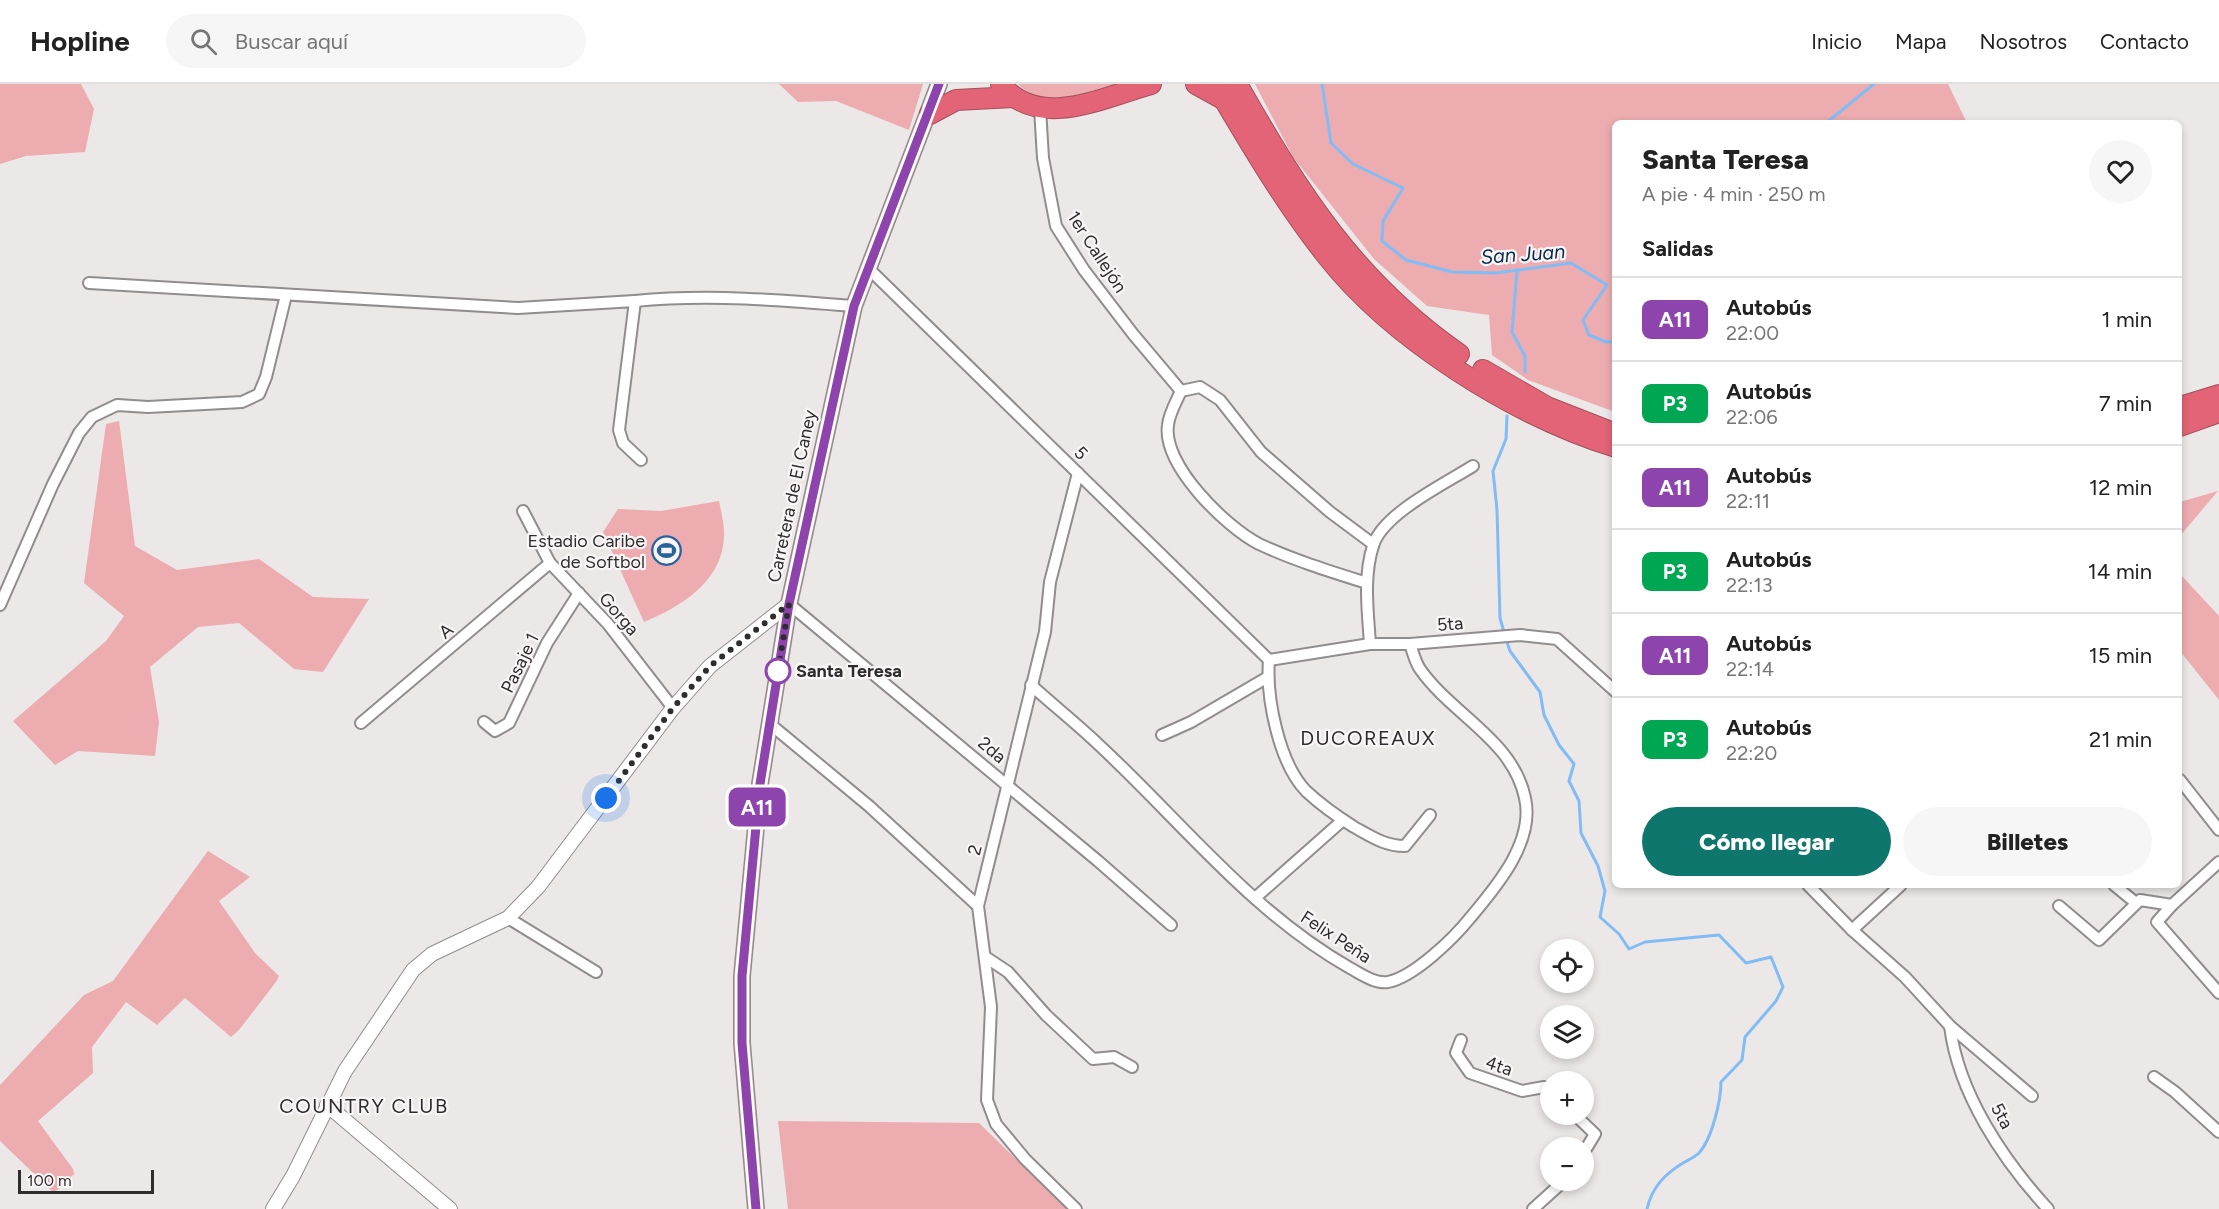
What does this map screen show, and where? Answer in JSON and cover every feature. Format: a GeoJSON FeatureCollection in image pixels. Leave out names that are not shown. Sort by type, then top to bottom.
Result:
{"type":"FeatureCollection","features":[{"type":"Feature","properties":{"kind":"highway"},"geometry":{"type":"LineString","coordinates":[[930,114],[956,100],[1007,91],[1040,108],[1083,105],[1112,98],[1135,87],[1151,84]]}},
{"type":"Feature","properties":{"kind":"highway"},"geometry":{"type":"LineString","coordinates":[[1196,84],[1220,92],[1328,257],[1414,340],[1497,396],[1576,435],[1612,446]]}},
{"type":"Feature","properties":{"kind":"highway"},"geometry":{"type":"LineString","coordinates":[[1237,84],[1270,143],[1339,244],[1402,311],[1501,383],[1547,407],[1612,432]]}},
{"type":"Feature","properties":{"kind":"highway"},"geometry":{"type":"LineString","coordinates":[[2182,406],[2219,395]]}},
{"type":"Feature","properties":{"kind":"highway"},"geometry":{"type":"LineString","coordinates":[[2182,425],[2219,412]]}},
{"type":"Feature","properties":{"kind":"main road","name":"Carretera de El Caney"},"geometry":{"type":"LineString","coordinates":[[756,1209],[742,1037],[742,976],[760,784],[789,604],[854,306],[939,87]]}},
{"type":"Feature","properties":{"kind":"street","name":"1er Callejón"},"geometry":{"type":"LineString","coordinates":[[1040,108],[1043,158],[1056,226],[1084,270],[1181,391]]}},
{"type":"Feature","properties":{"kind":"street","name":"5"},"geometry":{"type":"LineString","coordinates":[[868,268],[1269,660]]}},
{"type":"Feature","properties":{"kind":"street"},"geometry":{"type":"LineString","coordinates":[[89,283],[518,308],[674,297],[756,299],[854,306]]}},
{"type":"Feature","properties":{"kind":"street"},"geometry":{"type":"LineString","coordinates":[[0,605],[53,484],[79,433],[92,417],[117,405],[148,407],[242,402],[259,394],[266,377],[286,295]]}},
{"type":"Feature","properties":{"kind":"street"},"geometry":{"type":"LineString","coordinates":[[635,301],[619,430],[623,443],[641,460]]}},
{"type":"Feature","properties":{"kind":"street"},"geometry":{"type":"LineString","coordinates":[[1367,583],[1259,544],[1239,530],[1198,491],[1184,473],[1168,441],[1168,425],[1181,391],[1200,387],[1220,400],[1262,452],[1330,512],[1373,544]]}},
{"type":"Feature","properties":{"kind":"street"},"geometry":{"type":"LineString","coordinates":[[1370,644],[1367,583],[1373,544],[1397,512],[1473,466]]}},
{"type":"Feature","properties":{"kind":"street","name":"2"},"geometry":{"type":"LineString","coordinates":[[1076,1209],[1025,1159],[996,1124],[987,1100],[992,1007],[978,906],[1030,685],[1045,632],[1050,582],[1078,473]]}},
{"type":"Feature","properties":{"kind":"street","name":"Gorga"},"geometry":{"type":"LineString","coordinates":[[523,512],[550,563],[608,624],[673,708]]}},
{"type":"Feature","properties":{"kind":"street","name":"A"},"geometry":{"type":"LineString","coordinates":[[361,723],[550,563]]}},
{"type":"Feature","properties":{"kind":"street","name":"Pasaje 1"},"geometry":{"type":"LineString","coordinates":[[484,722],[495,731],[509,723],[547,643],[579,593]]}},
{"type":"Feature","properties":{"kind":"street"},"geometry":{"type":"LineString","coordinates":[[273,1209],[294,1176],[327,1105],[373,1026],[413,970],[432,954],[508,918],[538,887],[673,708],[710,666],[789,604]]}},
{"type":"Feature","properties":{"kind":"street","name":"2da"},"geometry":{"type":"LineString","coordinates":[[789,604],[1008,785],[1171,925]]}},
{"type":"Feature","properties":{"kind":"street","name":"5ta"},"geometry":{"type":"LineString","coordinates":[[1269,660],[1370,644],[1410,644],[1520,635],[1557,639],[1612,688]]}},
{"type":"Feature","properties":{"kind":"street","name":"Felix Peña"},"geometry":{"type":"LineString","coordinates":[[1030,685],[1100,746],[1200,848],[1256,898],[1330,957],[1368,978],[1387,982],[1422,963],[1462,929],[1497,885],[1524,830],[1527,813],[1525,796],[1509,760],[1420,669],[1410,644]]}},
{"type":"Feature","properties":{"kind":"street"},"geometry":{"type":"LineString","coordinates":[[1269,660],[1269,701],[1277,734],[1305,789],[1343,820],[1381,842],[1405,846],[1430,815]]}},
{"type":"Feature","properties":{"kind":"street"},"geometry":{"type":"LineString","coordinates":[[1162,735],[1191,722],[1268,677]]}},
{"type":"Feature","properties":{"kind":"street"},"geometry":{"type":"LineString","coordinates":[[770,723],[869,806],[978,906]]}},
{"type":"Feature","properties":{"kind":"street"},"geometry":{"type":"LineString","coordinates":[[2182,783],[2219,830]]}},
{"type":"Feature","properties":{"kind":"street"},"geometry":{"type":"LineString","coordinates":[[1256,898],[1343,820]]}},
{"type":"Feature","properties":{"kind":"street"},"geometry":{"type":"LineString","coordinates":[[2219,862],[2157,922],[2219,993]]}},
{"type":"Feature","properties":{"kind":"street","name":"5ta"},"geometry":{"type":"LineString","coordinates":[[1811,888],[1852,930],[1905,977],[1950,1026],[2032,1096]]}},
{"type":"Feature","properties":{"kind":"street"},"geometry":{"type":"LineString","coordinates":[[1852,930],[1897,888]]}},
{"type":"Feature","properties":{"kind":"street"},"geometry":{"type":"LineString","coordinates":[[2118,888],[2136,903]]}},
{"type":"Feature","properties":{"kind":"street"},"geometry":{"type":"LineString","coordinates":[[2059,906],[2099,940],[2140,900],[2172,905]]}},
{"type":"Feature","properties":{"kind":"street"},"geometry":{"type":"LineString","coordinates":[[508,918],[596,972]]}},
{"type":"Feature","properties":{"kind":"street"},"geometry":{"type":"LineString","coordinates":[[987,958],[1008,972],[1046,1015],[1093,1059],[1114,1057],[1132,1067]]}},
{"type":"Feature","properties":{"kind":"street","name":"5ta"},"geometry":{"type":"LineString","coordinates":[[1950,1026],[1954,1054],[1989,1130],[2048,1209]]}},
{"type":"Feature","properties":{"kind":"street","name":"4ta"},"geometry":{"type":"LineString","coordinates":[[1461,1040],[1456,1053],[1470,1073],[1522,1091],[1540,1088]]}},
{"type":"Feature","properties":{"kind":"street"},"geometry":{"type":"LineString","coordinates":[[2154,1077],[2175,1092],[2219,1132]]}},
{"type":"Feature","properties":{"kind":"street"},"geometry":{"type":"LineString","coordinates":[[327,1105],[450,1209]]}},
{"type":"Feature","properties":{"kind":"street"},"geometry":{"type":"LineString","coordinates":[[1586,1125],[1595,1134],[1593,1137]]}},
{"type":"Feature","properties":{"kind":"street"},"geometry":{"type":"LineString","coordinates":[[1533,1209],[1553,1191]]}},
{"type":"Feature","properties":{"kind":"shaded area"},"geometry":{"type":"Polygon","coordinates":[[[0,84],[81,84],[94,109],[85,152],[26,156],[0,164],[0,84]]]}},
{"type":"Feature","properties":{"kind":"shaded area"},"geometry":{"type":"Polygon","coordinates":[[[779,84],[923,84],[909,130],[836,101],[798,102],[779,84]]]}},
{"type":"Feature","properties":{"kind":"shaded area"},"geometry":{"type":"Polygon","coordinates":[[[1018,84],[1129,84],[1086,95],[1056,99],[1029,93],[1018,84]]]}},
{"type":"Feature","properties":{"kind":"shaded area"},"geometry":{"type":"Polygon","coordinates":[[[1255,84],[1948,84],[1966,120],[1612,120],[1612,411],[1528,380],[1492,355],[1489,315],[1427,306],[1374,259],[1293,157],[1255,84]]]}},
{"type":"Feature","properties":{"kind":"shaded area"},"geometry":{"type":"Polygon","coordinates":[[[119,421],[135,546],[177,570],[259,559],[313,597],[369,599],[323,672],[294,669],[239,623],[198,627],[150,667],[159,722],[155,756],[78,751],[55,765],[13,721],[106,641],[124,616],[84,583],[106,424],[119,421]]]}},
{"type":"Feature","properties":{"kind":"shaded area"},"geometry":{"type":"Polygon","coordinates":[[[2218,491],[2182,534],[2182,501],[2218,491]]]}},
{"type":"Feature","properties":{"kind":"shaded area","name":"Estadio Caribe de Softbol"},"geometry":{"type":"Polygon","coordinates":[[[719,501],[724,533],[722,550],[709,578],[686,600],[644,622],[603,532],[618,509],[661,511],[719,501]]]}},
{"type":"Feature","properties":{"kind":"shaded area"},"geometry":{"type":"Polygon","coordinates":[[[2182,576],[2219,616],[2219,700],[2182,654],[2182,576]]]}},
{"type":"Feature","properties":{"kind":"shaded area"},"geometry":{"type":"Polygon","coordinates":[[[208,851],[250,877],[219,901],[255,953],[279,976],[239,1030],[231,1037],[185,998],[157,1025],[126,1002],[92,1047],[93,1073],[38,1121],[73,1169],[74,1174],[54,1193],[0,1141],[0,1085],[84,995],[113,981],[208,851]]]}},
{"type":"Feature","properties":{"kind":"shaded area"},"geometry":{"type":"Polygon","coordinates":[[[778,1121],[979,1123],[1067,1209],[788,1209],[778,1121]]]}},
{"type":"Feature","properties":{"kind":"waterway","name":"San Juan"},"geometry":{"type":"LineString","coordinates":[[1322,84],[1331,143],[1353,164],[1403,188],[1383,221],[1382,241],[1406,260],[1452,272],[1495,273],[1571,263],[1607,285],[1583,320],[1589,335],[1606,342],[1612,341]]}},
{"type":"Feature","properties":{"kind":"waterway","name":"San Juan"},"geometry":{"type":"LineString","coordinates":[[1830,120],[1874,84]]}},
{"type":"Feature","properties":{"kind":"waterway"},"geometry":{"type":"LineString","coordinates":[[1517,271],[1512,332],[1525,356],[1525,372]]}},
{"type":"Feature","properties":{"kind":"waterway"},"geometry":{"type":"LineString","coordinates":[[1504,632],[1500,618],[1497,510],[1493,471],[1506,439],[1507,416]]}},
{"type":"Feature","properties":{"kind":"waterway"},"geometry":{"type":"LineString","coordinates":[[1506,639],[1510,651],[1540,692],[1544,715],[1559,745],[1574,764],[1569,781],[1579,801],[1581,833],[1598,866],[1605,891],[1600,917],[1619,934],[1629,949],[1645,942],[1719,935],[1746,963],[1771,957],[1783,987],[1776,1001],[1745,1037],[1742,1060],[1721,1082],[1715,1119],[1704,1147],[1660,1182],[1652,1194],[1647,1209]]}},
{"type":"Feature","properties":{"kind":"bus line","name":"A11"},"geometry":{"type":"LineString","coordinates":[[756,1209],[741,1030],[742,976],[760,784],[789,604],[854,306],[930,114],[939,84]]}},
{"type":"Feature","properties":{"kind":"place","name":"Estadio Caribe de Softbol"},"geometry":{"type":"Point","coordinates":[666,551]}},
{"type":"Feature","properties":{"kind":"place","name":"Santa Teresa"},"geometry":{"type":"Point","coordinates":[778,671]}},
{"type":"Feature","properties":{"kind":"district","name":"DUCOREAUX"},"geometry":{"type":"Point","coordinates":[1368,738]}},
{"type":"Feature","properties":{"kind":"district","name":"COUNTRY CLUB"},"geometry":{"type":"Point","coordinates":[364,1106]}},
{"type":"Feature","properties":{"kind":"route"},"geometry":{"type":"LineString","coordinates":[[606,798],[673,708],[710,666],[789,604],[778,671]]}}]}
